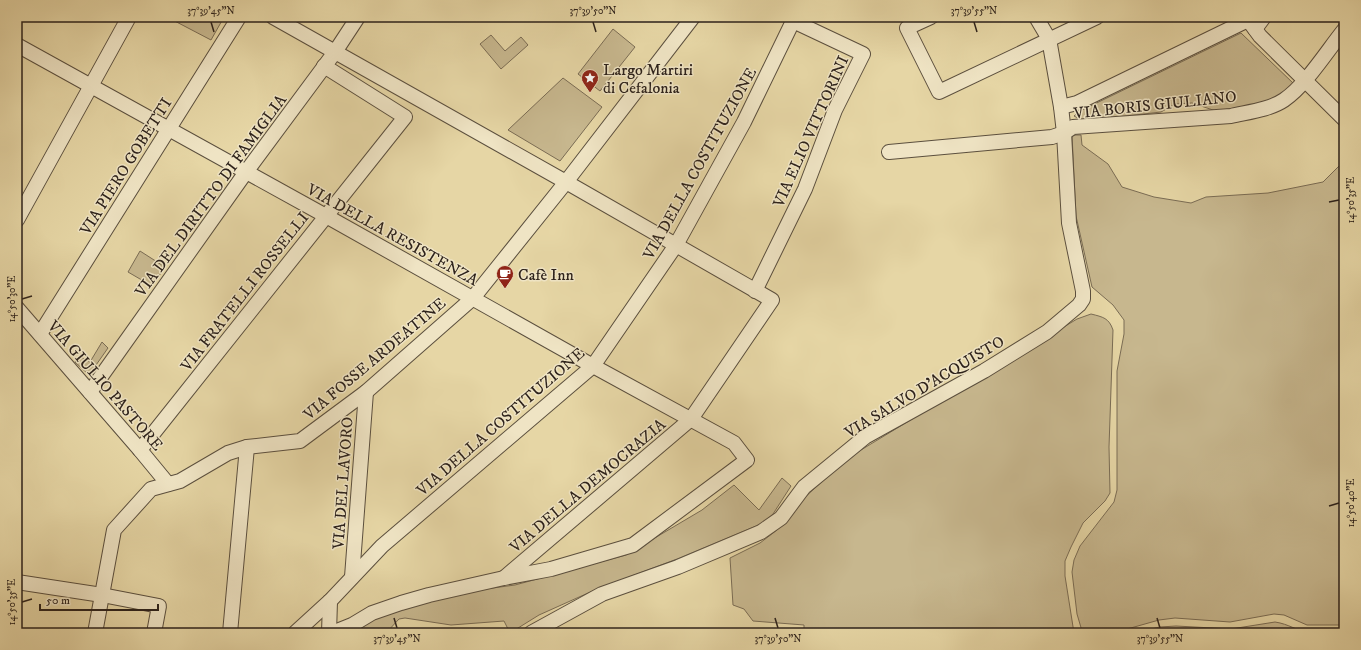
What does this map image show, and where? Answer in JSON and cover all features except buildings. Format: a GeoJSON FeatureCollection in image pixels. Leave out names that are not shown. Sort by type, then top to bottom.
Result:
{"type":"FeatureCollection","features":[{"type":"Feature","properties":{"kind":"street"},"geometry":{"type":"LineString","coordinates":[[17,220],[129,17]]}},
{"type":"Feature","properties":{"kind":"street","name":"VIA PIERO GOBETTI"},"geometry":{"type":"LineString","coordinates":[[40,334],[239,17]]}},
{"type":"Feature","properties":{"kind":"street"},"geometry":{"type":"LineString","coordinates":[[273,17],[488,138],[566,187],[676,245],[755,291]]}},
{"type":"Feature","properties":{"kind":"street","name":"VIA DEL DIRITTO DI FAMIGLIA"},"geometry":{"type":"LineString","coordinates":[[90,392],[246,172],[335,52],[358,17]]}},
{"type":"Feature","properties":{"kind":"street","name":"VIA FOSSE ARDEATINE"},"geometry":{"type":"LineString","coordinates":[[95,633],[114,530],[151,489],[180,482],[228,453],[247,447],[300,441],[366,392],[472,298],[566,187],[694,17]]}},
{"type":"Feature","properties":{"kind":"street"},"geometry":{"type":"LineString","coordinates":[[931,17],[907,28],[939,92],[1097,17]]}},
{"type":"Feature","properties":{"kind":"street","name":"VIA SALVO D'ACQUISTO"},"geometry":{"type":"LineString","coordinates":[[531,633],[602,594],[678,567],[761,532],[781,518],[804,487],[865,437],[984,370],[1040,336],[1079,306],[1083,299],[1083,291],[1069,223],[1061,107],[1049,39],[1036,17]]}},
{"type":"Feature","properties":{"kind":"street"},"geometry":{"type":"LineString","coordinates":[[1061,107],[1077,103],[1250,22],[1264,17]]}},
{"type":"Feature","properties":{"kind":"street","name":"VIA DELLA COSTITUZIONE"},"geometry":{"type":"LineString","coordinates":[[295,633],[330,601],[382,546],[593,366],[676,245],[744,122],[794,19]]}},
{"type":"Feature","properties":{"kind":"street","name":"VIA ELIO VITTORINI"},"geometry":{"type":"LineString","coordinates":[[755,291],[805,189],[835,110],[863,54],[794,19]]}},
{"type":"Feature","properties":{"kind":"street"},"geometry":{"type":"LineString","coordinates":[[1250,22],[1260,36],[1344,119]]}},
{"type":"Feature","properties":{"kind":"street","name":"VIA BORIS GIULIANO"},"geometry":{"type":"LineString","coordinates":[[889,152],[1052,137],[1064,134],[1073,127],[1231,116],[1243,113],[1272,105],[1284,99],[1305,80],[1344,30]]}},
{"type":"Feature","properties":{"kind":"street","name":"VIA DELLA RESISTENZA"},"geometry":{"type":"LineString","coordinates":[[17,45],[734,443],[747,460],[633,546],[551,569],[504,578]]}},
{"type":"Feature","properties":{"kind":"street","name":"VIA FRATELLI ROSSELLI"},"geometry":{"type":"LineString","coordinates":[[140,450],[405,117],[324,66]]}},
{"type":"Feature","properties":{"kind":"street","name":"VIA DELLA DEMOCRAZIA"},"geometry":{"type":"LineString","coordinates":[[504,578],[691,419],[772,300],[755,291]]}},
{"type":"Feature","properties":{"kind":"street","name":"VIA GIULIO PASTORE"},"geometry":{"type":"LineString","coordinates":[[17,308],[168,484]]}},
{"type":"Feature","properties":{"kind":"street","name":"VIA DEL LAVORO"},"geometry":{"type":"LineString","coordinates":[[352,577],[366,392]]}},
{"type":"Feature","properties":{"kind":"street"},"geometry":{"type":"LineString","coordinates":[[230,633],[247,447]]}},
{"type":"Feature","properties":{"kind":"street"},"geometry":{"type":"LineString","coordinates":[[330,601],[331,633],[352,625],[372,613],[400,603],[504,578]]}},
{"type":"Feature","properties":{"kind":"street"},"geometry":{"type":"LineString","coordinates":[[17,582],[102,595],[160,606],[154,633]]}},
{"type":"Feature","properties":{"kind":"shaded area"},"geometry":{"type":"Polygon","coordinates":[[[167,17],[224,17],[211,40],[167,17]]]}},
{"type":"Feature","properties":{"kind":"shaded area"},"geometry":{"type":"Polygon","coordinates":[[[613,29],[635,47],[600,91],[578,74],[613,29]]]}},
{"type":"Feature","properties":{"kind":"shaded area"},"geometry":{"type":"Polygon","coordinates":[[[1241,33],[1294,84],[1285,95],[1264,103],[1216,111],[1192,103],[1175,104],[1161,112],[1083,121],[1074,116],[1078,112],[1241,33]]]}},
{"type":"Feature","properties":{"kind":"shaded area"},"geometry":{"type":"Polygon","coordinates":[[[491,35],[505,51],[521,37],[528,45],[501,69],[480,44],[491,35]]]}},
{"type":"Feature","properties":{"kind":"shaded area"},"geometry":{"type":"Polygon","coordinates":[[[563,78],[602,107],[560,161],[508,130],[563,78]]]}},
{"type":"Feature","properties":{"kind":"shaded area"},"geometry":{"type":"Polygon","coordinates":[[[1072,135],[1081,135],[1082,145],[1108,164],[1122,187],[1154,197],[1191,203],[1206,197],[1268,193],[1323,182],[1344,161],[1344,625],[1307,625],[1284,615],[1274,614],[1230,622],[1175,618],[1159,620],[1113,633],[1086,633],[1082,631],[1077,614],[1072,572],[1074,560],[1080,546],[1114,502],[1117,490],[1117,371],[1124,334],[1124,320],[1113,305],[1092,287],[1076,216],[1072,135]]]}},
{"type":"Feature","properties":{"kind":"shaded area"},"geometry":{"type":"Polygon","coordinates":[[[140,251],[165,267],[152,286],[128,272],[140,251]]]}},
{"type":"Feature","properties":{"kind":"shaded area"},"geometry":{"type":"Polygon","coordinates":[[[1091,314],[1107,320],[1113,330],[1109,447],[1110,493],[1105,501],[1083,523],[1065,561],[1065,576],[1074,633],[804,633],[804,625],[753,621],[744,609],[733,605],[730,558],[760,543],[777,530],[803,499],[856,453],[1077,319],[1091,314]]]}},
{"type":"Feature","properties":{"kind":"shaded area"},"geometry":{"type":"Polygon","coordinates":[[[102,342],[108,348],[89,375],[75,362],[79,356],[90,362],[102,342]]]}},
{"type":"Feature","properties":{"kind":"shaded area"},"geometry":{"type":"Polygon","coordinates":[[[782,478],[791,486],[773,514],[763,523],[677,559],[597,589],[539,615],[510,633],[504,621],[451,625],[405,618],[399,619],[386,633],[351,633],[375,617],[448,594],[515,585],[626,555],[702,510],[734,485],[759,510],[782,478]]]}},
{"type":"Feature","properties":{"kind":"shaded area"},"geometry":{"type":"Polygon","coordinates":[[[1275,622],[1310,633],[1133,633],[1160,627],[1176,626],[1231,629],[1275,622]]]}},
{"type":"Feature","properties":{"kind":"place","name":"Largo Martiri di Cefalonia"},"geometry":{"type":"Point","coordinates":[590,93]}},
{"type":"Feature","properties":{"kind":"place","name":"Cafè Inn"},"geometry":{"type":"Point","coordinates":[505,289]}}]}
